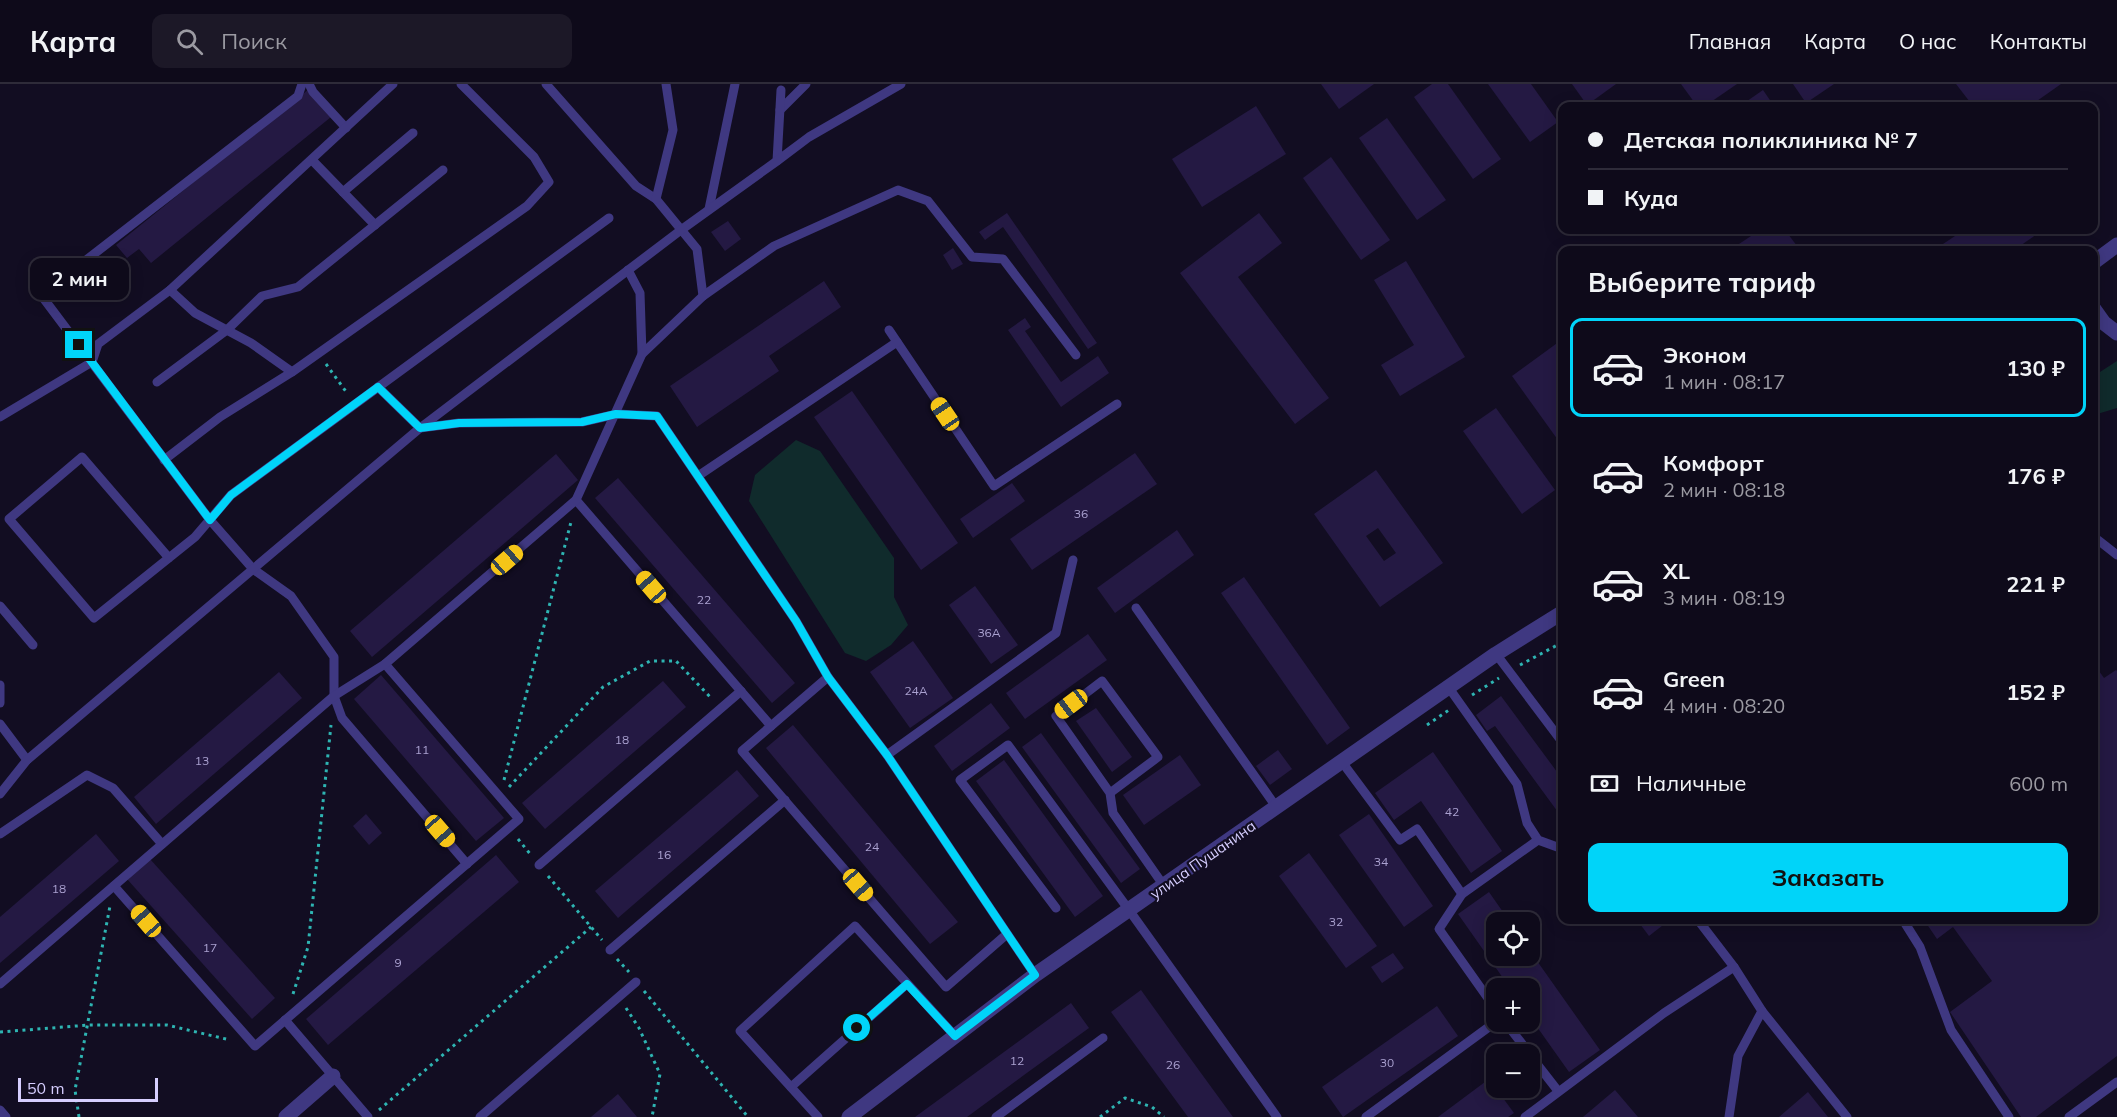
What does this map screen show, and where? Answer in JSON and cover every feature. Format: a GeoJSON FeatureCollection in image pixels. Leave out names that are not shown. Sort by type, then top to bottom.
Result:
{"type":"FeatureCollection","features":[{"type":"Feature","properties":{"kind":"street"},"geometry":{"type":"LineString","coordinates":[[2098,259],[2117,245]]}},
{"type":"Feature","properties":{"kind":"street"},"geometry":{"type":"LineString","coordinates":[[2098,315],[2104,323],[2117,333]]}},
{"type":"Feature","properties":{"kind":"street","name":"улица Пушанина"},"geometry":{"type":"LineString","coordinates":[[849,1117],[1035,975],[1496,654],[1558,615]]}},
{"type":"Feature","properties":{"kind":"street"},"geometry":{"type":"LineString","coordinates":[[286,1117],[333,1076]]}},
{"type":"Feature","properties":{"kind":"lane"},"geometry":{"type":"LineString","coordinates":[[302,84],[298,96],[41,295],[210,520],[253,569],[291,597],[334,657],[334,696],[342,718],[467,864]]}},
{"type":"Feature","properties":{"kind":"lane"},"geometry":{"type":"LineString","coordinates":[[309,84],[313,92],[346,128]]}},
{"type":"Feature","properties":{"kind":"lane"},"geometry":{"type":"LineString","coordinates":[[0,417],[92,362],[98,344],[170,290],[393,84]]}},
{"type":"Feature","properties":{"kind":"lane"},"geometry":{"type":"LineString","coordinates":[[164,460],[220,417],[292,372],[527,206],[549,182],[534,157],[460,84]]}},
{"type":"Feature","properties":{"kind":"lane"},"geometry":{"type":"LineString","coordinates":[[546,84],[636,186],[656,199],[697,249],[703,296]]}},
{"type":"Feature","properties":{"kind":"lane"},"geometry":{"type":"LineString","coordinates":[[656,199],[673,130],[666,84]]}},
{"type":"Feature","properties":{"kind":"lane"},"geometry":{"type":"LineString","coordinates":[[709,209],[735,84]]}},
{"type":"Feature","properties":{"kind":"lane"},"geometry":{"type":"LineString","coordinates":[[780,110],[806,84]]}},
{"type":"Feature","properties":{"kind":"lane"},"geometry":{"type":"LineString","coordinates":[[0,794],[27,759],[420,428],[709,209],[809,137],[901,84]]}},
{"type":"Feature","properties":{"kind":"lane"},"geometry":{"type":"LineString","coordinates":[[777,161],[781,90]]}},
{"type":"Feature","properties":{"kind":"lane"},"geometry":{"type":"LineString","coordinates":[[344,192],[412,133]]}},
{"type":"Feature","properties":{"kind":"lane"},"geometry":{"type":"LineString","coordinates":[[312,160],[375,225]]}},
{"type":"Feature","properties":{"kind":"lane"},"geometry":{"type":"LineString","coordinates":[[157,382],[227,330],[262,296],[298,287],[443,170]]}},
{"type":"Feature","properties":{"kind":"lane"},"geometry":{"type":"LineString","coordinates":[[0,984],[334,696],[385,664],[576,500],[642,354],[703,296],[774,246],[898,190],[928,201],[972,257],[1003,259],[1076,355]]}},
{"type":"Feature","properties":{"kind":"lane"},"geometry":{"type":"LineString","coordinates":[[170,558],[82,457],[9,519],[94,618],[170,558],[195,537],[231,495],[609,218]]}},
{"type":"Feature","properties":{"kind":"lane"},"geometry":{"type":"LineString","coordinates":[[628,270],[640,293],[642,354]]}},
{"type":"Feature","properties":{"kind":"lane"},"geometry":{"type":"LineString","coordinates":[[170,290],[195,313],[251,343],[292,372]]}},
{"type":"Feature","properties":{"kind":"lane"},"geometry":{"type":"LineString","coordinates":[[889,330],[994,486],[1117,404]]}},
{"type":"Feature","properties":{"kind":"lane"},"geometry":{"type":"LineString","coordinates":[[698,476],[897,342]]}},
{"type":"Feature","properties":{"kind":"lane"},"geometry":{"type":"LineString","coordinates":[[378,387],[420,428]]}},
{"type":"Feature","properties":{"kind":"lane"},"geometry":{"type":"LineString","coordinates":[[420,428],[459,423],[582,422],[616,414],[657,416],[796,621],[828,677],[887,755],[1035,975]]}},
{"type":"Feature","properties":{"kind":"lane"},"geometry":{"type":"LineString","coordinates":[[576,500],[771,726]]}},
{"type":"Feature","properties":{"kind":"lane"},"geometry":{"type":"LineString","coordinates":[[2098,540],[2117,555]]}},
{"type":"Feature","properties":{"kind":"lane"},"geometry":{"type":"LineString","coordinates":[[887,755],[1056,633],[1073,560]]}},
{"type":"Feature","properties":{"kind":"lane"},"geometry":{"type":"LineString","coordinates":[[0,606],[33,645]]}},
{"type":"Feature","properties":{"kind":"lane"},"geometry":{"type":"LineString","coordinates":[[1136,608],[1277,808]]}},
{"type":"Feature","properties":{"kind":"lane"},"geometry":{"type":"LineString","coordinates":[[1496,654],[1558,735]]}},
{"type":"Feature","properties":{"kind":"lane"},"geometry":{"type":"LineString","coordinates":[[114,886],[255,1046],[519,819],[385,664]]}},
{"type":"Feature","properties":{"kind":"lane"},"geometry":{"type":"LineString","coordinates":[[828,677],[742,751],[946,987],[1007,934]]}},
{"type":"Feature","properties":{"kind":"lane"},"geometry":{"type":"LineString","coordinates":[[1110,793],[1158,757],[1102,681],[1056,716],[1110,793],[1113,813],[1164,886]]}},
{"type":"Feature","properties":{"kind":"lane"},"geometry":{"type":"LineString","coordinates":[[0,685],[0,703]]}},
{"type":"Feature","properties":{"kind":"lane"},"geometry":{"type":"LineString","coordinates":[[1449,688],[1517,784],[1527,823],[1538,840],[1558,847]]}},
{"type":"Feature","properties":{"kind":"lane"},"geometry":{"type":"LineString","coordinates":[[539,865],[741,691]]}},
{"type":"Feature","properties":{"kind":"lane"},"geometry":{"type":"LineString","coordinates":[[0,724],[27,759]]}},
{"type":"Feature","properties":{"kind":"lane"},"geometry":{"type":"LineString","coordinates":[[1056,908],[960,780],[1008,745],[1130,910],[1277,1117]]}},
{"type":"Feature","properties":{"kind":"lane"},"geometry":{"type":"LineString","coordinates":[[1342,762],[1400,840],[1416,829],[1462,894]]}},
{"type":"Feature","properties":{"kind":"lane"},"geometry":{"type":"LineString","coordinates":[[0,834],[87,775],[113,788],[162,844]]}},
{"type":"Feature","properties":{"kind":"lane"},"geometry":{"type":"LineString","coordinates":[[610,950],[785,801]]}},
{"type":"Feature","properties":{"kind":"lane"},"geometry":{"type":"LineString","coordinates":[[1486,996],[1438,929],[1462,894],[1538,840]]}},
{"type":"Feature","properties":{"kind":"lane"},"geometry":{"type":"LineString","coordinates":[[1701,924],[1734,967],[1762,1011],[1847,1117]]}},
{"type":"Feature","properties":{"kind":"lane"},"geometry":{"type":"LineString","coordinates":[[1906,924],[1920,946],[1951,1030],[2009,1117]]}},
{"type":"Feature","properties":{"kind":"lane"},"geometry":{"type":"LineString","coordinates":[[818,1117],[740,1031],[855,926],[955,1036]]}},
{"type":"Feature","properties":{"kind":"lane"},"geometry":{"type":"LineString","coordinates":[[1525,1117],[1664,1012],[1734,967]]}},
{"type":"Feature","properties":{"kind":"lane"},"geometry":{"type":"LineString","coordinates":[[480,1117],[636,982]]}},
{"type":"Feature","properties":{"kind":"lane"},"geometry":{"type":"LineString","coordinates":[[791,1086],[907,984]]}},
{"type":"Feature","properties":{"kind":"lane"},"geometry":{"type":"LineString","coordinates":[[1729,1117],[1738,1056],[1762,1011]]}},
{"type":"Feature","properties":{"kind":"lane"},"geometry":{"type":"LineString","coordinates":[[285,1020],[370,1117]]}},
{"type":"Feature","properties":{"kind":"lane"},"geometry":{"type":"LineString","coordinates":[[1366,1117],[1486,1029]]}},
{"type":"Feature","properties":{"kind":"lane"},"geometry":{"type":"LineString","coordinates":[[1513,1032],[1522,1044]]}},
{"type":"Feature","properties":{"kind":"lane"},"geometry":{"type":"LineString","coordinates":[[996,1117],[1102,1038]]}},
{"type":"Feature","properties":{"kind":"lane"},"geometry":{"type":"LineString","coordinates":[[1540,1068],[1558,1091]]}},
{"type":"Feature","properties":{"kind":"lane"},"geometry":{"type":"LineString","coordinates":[[2069,1117],[2117,1082]]}},
{"type":"Feature","properties":{"kind":"lane"},"geometry":{"type":"LineString","coordinates":[[0,1110],[6,1117]]}},
{"type":"Feature","properties":{"kind":"path"},"geometry":{"type":"LineString","coordinates":[[317,354],[355,404]]}},
{"type":"Feature","properties":{"kind":"path"},"geometry":{"type":"LineString","coordinates":[[499,797],[576,500]]}},
{"type":"Feature","properties":{"kind":"path"},"geometry":{"type":"LineString","coordinates":[[499,797],[603,687],[650,661],[676,661],[721,709]]}},
{"type":"Feature","properties":{"kind":"path"},"geometry":{"type":"LineString","coordinates":[[285,1020],[308,947],[334,696]]}},
{"type":"Feature","properties":{"kind":"path"},"geometry":{"type":"LineString","coordinates":[[79,1117],[75,1090],[114,886]]}},
{"type":"Feature","properties":{"kind":"path"},"geometry":{"type":"LineString","coordinates":[[370,1117],[591,927]]}},
{"type":"Feature","properties":{"kind":"path"},"geometry":{"type":"LineString","coordinates":[[618,998],[639,1028],[660,1074],[652,1117]]}},
{"type":"Feature","properties":{"kind":"path"},"geometry":{"type":"LineString","coordinates":[[0,1032],[89,1025],[167,1024],[255,1046]]}},
{"type":"Feature","properties":{"kind":"path"},"geometry":{"type":"LineString","coordinates":[[1100,1117],[1125,1098],[1152,1107],[1164,1117]]}},
{"type":"Feature","properties":{"kind":"green space"},"geometry":{"type":"Polygon","coordinates":[[[2117,361],[2117,408],[2098,414],[2098,372],[2117,361]]]}},
{"type":"Feature","properties":{"kind":"green space"},"geometry":{"type":"Polygon","coordinates":[[[796,440],[820,451],[894,558],[894,597],[908,625],[891,645],[866,661],[845,653],[749,501],[755,475],[796,440]]]}},
{"type":"Feature","properties":{"kind":"building"},"geometry":{"type":"Polygon","coordinates":[[[1321,84],[1374,84],[1339,109],[1321,84]]]}},
{"type":"Feature","properties":{"kind":"building"},"geometry":{"type":"Polygon","coordinates":[[[1432,84],[1448,84],[1501,159],[1473,179],[1414,97],[1432,84]]]}},
{"type":"Feature","properties":{"kind":"building"},"geometry":{"type":"Polygon","coordinates":[[[1488,84],[1531,84],[1558,122],[1530,142],[1488,84]]]}},
{"type":"Feature","properties":{"kind":"building"},"geometry":{"type":"Polygon","coordinates":[[[1572,84],[1616,84],[1591,102],[1585,102],[1572,84]]]}},
{"type":"Feature","properties":{"kind":"building"},"geometry":{"type":"Polygon","coordinates":[[[1681,84],[1737,84],[1711,102],[1694,102],[1681,84]]]}},
{"type":"Feature","properties":{"kind":"building"},"geometry":{"type":"Polygon","coordinates":[[[1793,84],[1834,84],[1807,102],[1793,84]]]}},
{"type":"Feature","properties":{"kind":"building"},"geometry":{"type":"Polygon","coordinates":[[[1956,84],[2061,84],[2036,102],[1970,102],[1956,84]]]}},
{"type":"Feature","properties":{"kind":"building"},"geometry":{"type":"Polygon","coordinates":[[[309,89],[331,117],[151,263],[139,249],[127,258],[116,245],[309,89]]]}},
{"type":"Feature","properties":{"kind":"building"},"geometry":{"type":"Polygon","coordinates":[[[1763,90],[1771,102],[1746,102],[1763,90]]]}},
{"type":"Feature","properties":{"kind":"building"},"geometry":{"type":"Polygon","coordinates":[[[1256,106],[1286,154],[1202,207],[1172,159],[1256,106]]]}},
{"type":"Feature","properties":{"kind":"building"},"geometry":{"type":"Polygon","coordinates":[[[1387,118],[1446,200],[1417,220],[1359,138],[1387,118]]]}},
{"type":"Feature","properties":{"kind":"building"},"geometry":{"type":"Polygon","coordinates":[[[1331,157],[1390,240],[1361,260],[1303,178],[1331,157]]]}},
{"type":"Feature","properties":{"kind":"building"},"geometry":{"type":"Polygon","coordinates":[[[1007,213],[1097,343],[1088,349],[1003,227],[985,240],[979,232],[1007,213]]]}},
{"type":"Feature","properties":{"kind":"building"},"geometry":{"type":"Polygon","coordinates":[[[1259,213],[1282,243],[1238,277],[1329,398],[1295,424],[1180,273],[1259,213]]]}},
{"type":"Feature","properties":{"kind":"building"},"geometry":{"type":"Polygon","coordinates":[[[728,221],[741,239],[725,251],[711,232],[728,221]]]}},
{"type":"Feature","properties":{"kind":"building"},"geometry":{"type":"Polygon","coordinates":[[[1754,234],[1788,234],[1797,246],[1736,246],[1754,234]]]}},
{"type":"Feature","properties":{"kind":"building"},"geometry":{"type":"Polygon","coordinates":[[[1958,234],[2037,234],[2020,246],[1940,246],[1958,234]]]}},
{"type":"Feature","properties":{"kind":"building"},"geometry":{"type":"Polygon","coordinates":[[[953,248],[963,264],[952,270],[943,255],[953,248]]]}},
{"type":"Feature","properties":{"kind":"building"},"geometry":{"type":"Polygon","coordinates":[[[1406,261],[1465,357],[1400,396],[1381,365],[1414,345],[1374,280],[1406,261]]]}},
{"type":"Feature","properties":{"kind":"building"},"geometry":{"type":"Polygon","coordinates":[[[824,281],[841,307],[769,356],[779,371],[697,427],[670,386],[824,281]]]}},
{"type":"Feature","properties":{"kind":"building"},"geometry":{"type":"Polygon","coordinates":[[[1025,318],[1031,327],[1025,331],[1061,382],[1098,356],[1109,373],[1061,407],[1008,330],[1025,318]]]}},
{"type":"Feature","properties":{"kind":"building"},"geometry":{"type":"Polygon","coordinates":[[[1558,342],[1558,440],[1512,376],[1558,342]]]}},
{"type":"Feature","properties":{"kind":"building"},"geometry":{"type":"Polygon","coordinates":[[[852,391],[958,543],[921,570],[814,417],[852,391]]]}},
{"type":"Feature","properties":{"kind":"building"},"geometry":{"type":"Polygon","coordinates":[[[1496,408],[1555,490],[1522,514],[1463,431],[1496,408]]]}},
{"type":"Feature","properties":{"kind":"building"},"geometry":{"type":"Polygon","coordinates":[[[1135,453],[1157,484],[1032,570],[1010,539],[1135,453]]]}},
{"type":"Feature","properties":{"kind":"building"},"geometry":{"type":"Polygon","coordinates":[[[556,454],[578,480],[372,657],[350,631],[556,454]]]}},
{"type":"Feature","properties":{"kind":"building"},"geometry":{"type":"Polygon","coordinates":[[[1376,470],[1443,563],[1380,607],[1314,514],[1376,470]],[[1378,528],[1366,536],[1384,561],[1396,553],[1378,528]]]}},
{"type":"Feature","properties":{"kind":"building"},"geometry":{"type":"Polygon","coordinates":[[[618,478],[795,683],[772,703],[595,498],[618,478]]]}},
{"type":"Feature","properties":{"kind":"building"},"geometry":{"type":"Polygon","coordinates":[[[1012,483],[1025,501],[973,538],[960,519],[1012,483]]]}},
{"type":"Feature","properties":{"kind":"building"},"geometry":{"type":"Polygon","coordinates":[[[1177,530],[1194,555],[1115,613],[1097,588],[1177,530]]]}},
{"type":"Feature","properties":{"kind":"building"},"geometry":{"type":"Polygon","coordinates":[[[1244,577],[1350,728],[1327,745],[1221,593],[1244,577]]]}},
{"type":"Feature","properties":{"kind":"building"},"geometry":{"type":"Polygon","coordinates":[[[975,586],[1018,645],[991,664],[949,605],[975,586]]]}},
{"type":"Feature","properties":{"kind":"building"},"geometry":{"type":"Polygon","coordinates":[[[1088,634],[1107,660],[1025,719],[1006,693],[1088,634]]]}},
{"type":"Feature","properties":{"kind":"building"},"geometry":{"type":"Polygon","coordinates":[[[913,641],[953,698],[910,728],[870,672],[913,641]]]}},
{"type":"Feature","properties":{"kind":"building"},"geometry":{"type":"Polygon","coordinates":[[[2098,670],[2104,678],[2116,670],[2117,1056],[2036,1117],[2021,1117],[1950,1012],[1992,981],[1953,927],[1937,939],[1927,924],[2098,924],[2098,670]]]}},
{"type":"Feature","properties":{"kind":"building"},"geometry":{"type":"Polygon","coordinates":[[[279,672],[302,698],[156,824],[134,797],[279,672]]]}},
{"type":"Feature","properties":{"kind":"building"},"geometry":{"type":"Polygon","coordinates":[[[381,675],[504,818],[476,841],[354,699],[381,675]]]}},
{"type":"Feature","properties":{"kind":"building"},"geometry":{"type":"Polygon","coordinates":[[[663,681],[686,707],[545,829],[522,803],[663,681]]]}},
{"type":"Feature","properties":{"kind":"building"},"geometry":{"type":"Polygon","coordinates":[[[1501,696],[1558,773],[1558,812],[1495,726],[1487,731],[1476,715],[1501,696]]]}},
{"type":"Feature","properties":{"kind":"building"},"geometry":{"type":"Polygon","coordinates":[[[991,703],[1010,728],[952,771],[934,746],[991,703]]]}},
{"type":"Feature","properties":{"kind":"building"},"geometry":{"type":"Polygon","coordinates":[[[1096,708],[1132,757],[1112,772],[1076,721],[1096,708]]]}},
{"type":"Feature","properties":{"kind":"building"},"geometry":{"type":"Polygon","coordinates":[[[793,725],[958,922],[930,944],[766,748],[793,725]]]}},
{"type":"Feature","properties":{"kind":"building"},"geometry":{"type":"Polygon","coordinates":[[[1041,733],[1140,869],[1121,883],[1022,747],[1041,733]]]}},
{"type":"Feature","properties":{"kind":"building"},"geometry":{"type":"Polygon","coordinates":[[[1278,750],[1292,769],[1270,785],[1256,766],[1278,750]]]}},
{"type":"Feature","properties":{"kind":"building"},"geometry":{"type":"Polygon","coordinates":[[[1433,752],[1502,851],[1471,873],[1421,801],[1394,820],[1375,793],[1433,752]]]}},
{"type":"Feature","properties":{"kind":"building"},"geometry":{"type":"Polygon","coordinates":[[[1180,755],[1201,785],[1144,825],[1123,795],[1180,755]]]}},
{"type":"Feature","properties":{"kind":"building"},"geometry":{"type":"Polygon","coordinates":[[[1004,760],[1103,896],[1075,917],[976,781],[1004,760]]]}},
{"type":"Feature","properties":{"kind":"building"},"geometry":{"type":"Polygon","coordinates":[[[737,770],[759,796],[618,918],[595,891],[737,770]]]}},
{"type":"Feature","properties":{"kind":"building"},"geometry":{"type":"Polygon","coordinates":[[[366,814],[382,833],[369,845],[353,826],[366,814]]]}},
{"type":"Feature","properties":{"kind":"building"},"geometry":{"type":"Polygon","coordinates":[[[1369,814],[1433,906],[1404,927],[1339,835],[1369,814]]]}},
{"type":"Feature","properties":{"kind":"building"},"geometry":{"type":"Polygon","coordinates":[[[96,834],[119,861],[0,963],[0,917],[96,834]]]}},
{"type":"Feature","properties":{"kind":"building"},"geometry":{"type":"Polygon","coordinates":[[[1309,853],[1377,946],[1346,968],[1279,876],[1309,853]]]}},
{"type":"Feature","properties":{"kind":"building"},"geometry":{"type":"Polygon","coordinates":[[[496,855],[519,882],[328,1045],[306,1019],[496,855]]]}},
{"type":"Feature","properties":{"kind":"building"},"geometry":{"type":"Polygon","coordinates":[[[150,859],[275,998],[252,1019],[127,879],[150,859]]]}},
{"type":"Feature","properties":{"kind":"building"},"geometry":{"type":"Polygon","coordinates":[[[1489,892],[1503,912],[1486,912],[1486,954],[1458,914],[1489,892]]]}},
{"type":"Feature","properties":{"kind":"building"},"geometry":{"type":"Polygon","coordinates":[[[1640,924],[1664,924],[1649,936],[1640,924]]]}},
{"type":"Feature","properties":{"kind":"building"},"geometry":{"type":"Polygon","coordinates":[[[1393,953],[1404,968],[1382,983],[1371,967],[1393,953]]]}},
{"type":"Feature","properties":{"kind":"building"},"geometry":{"type":"Polygon","coordinates":[[[1540,965],[1600,1050],[1569,1072],[1540,1031],[1540,978],[1503,978],[1495,966],[1540,965]]]}},
{"type":"Feature","properties":{"kind":"building"},"geometry":{"type":"Polygon","coordinates":[[[1141,990],[1233,1117],[1188,1117],[1111,1012],[1141,990]]]}},
{"type":"Feature","properties":{"kind":"building"},"geometry":{"type":"Polygon","coordinates":[[[1071,1003],[1089,1028],[967,1117],[915,1117],[1071,1003]]]}},
{"type":"Feature","properties":{"kind":"building"},"geometry":{"type":"Polygon","coordinates":[[[1437,1006],[1458,1036],[1343,1117],[1322,1087],[1437,1006]]]}},
{"type":"Feature","properties":{"kind":"building"},"geometry":{"type":"Polygon","coordinates":[[[1486,1081],[1486,1098],[1503,1098],[1514,1113],[1508,1117],[1438,1117],[1486,1081]]]}},
{"type":"Feature","properties":{"kind":"building"},"geometry":{"type":"Polygon","coordinates":[[[1615,1090],[1638,1117],[1583,1117],[1615,1090]]]}},
{"type":"Feature","properties":{"kind":"building"},"geometry":{"type":"Polygon","coordinates":[[[1808,1092],[1828,1117],[1779,1117],[1808,1092]]]}},
{"type":"Feature","properties":{"kind":"building"},"geometry":{"type":"Polygon","coordinates":[[[618,1094],[637,1117],[591,1117],[618,1094]]]}},
{"type":"Feature","properties":{"kind":"route"},"geometry":{"type":"LineString","coordinates":[[79,345],[210,520],[231,495],[378,387],[420,428],[459,423],[582,422],[616,414],[657,416],[796,621],[828,677],[887,755],[1035,975],[955,1036],[907,984],[857,1028]]}}]}
